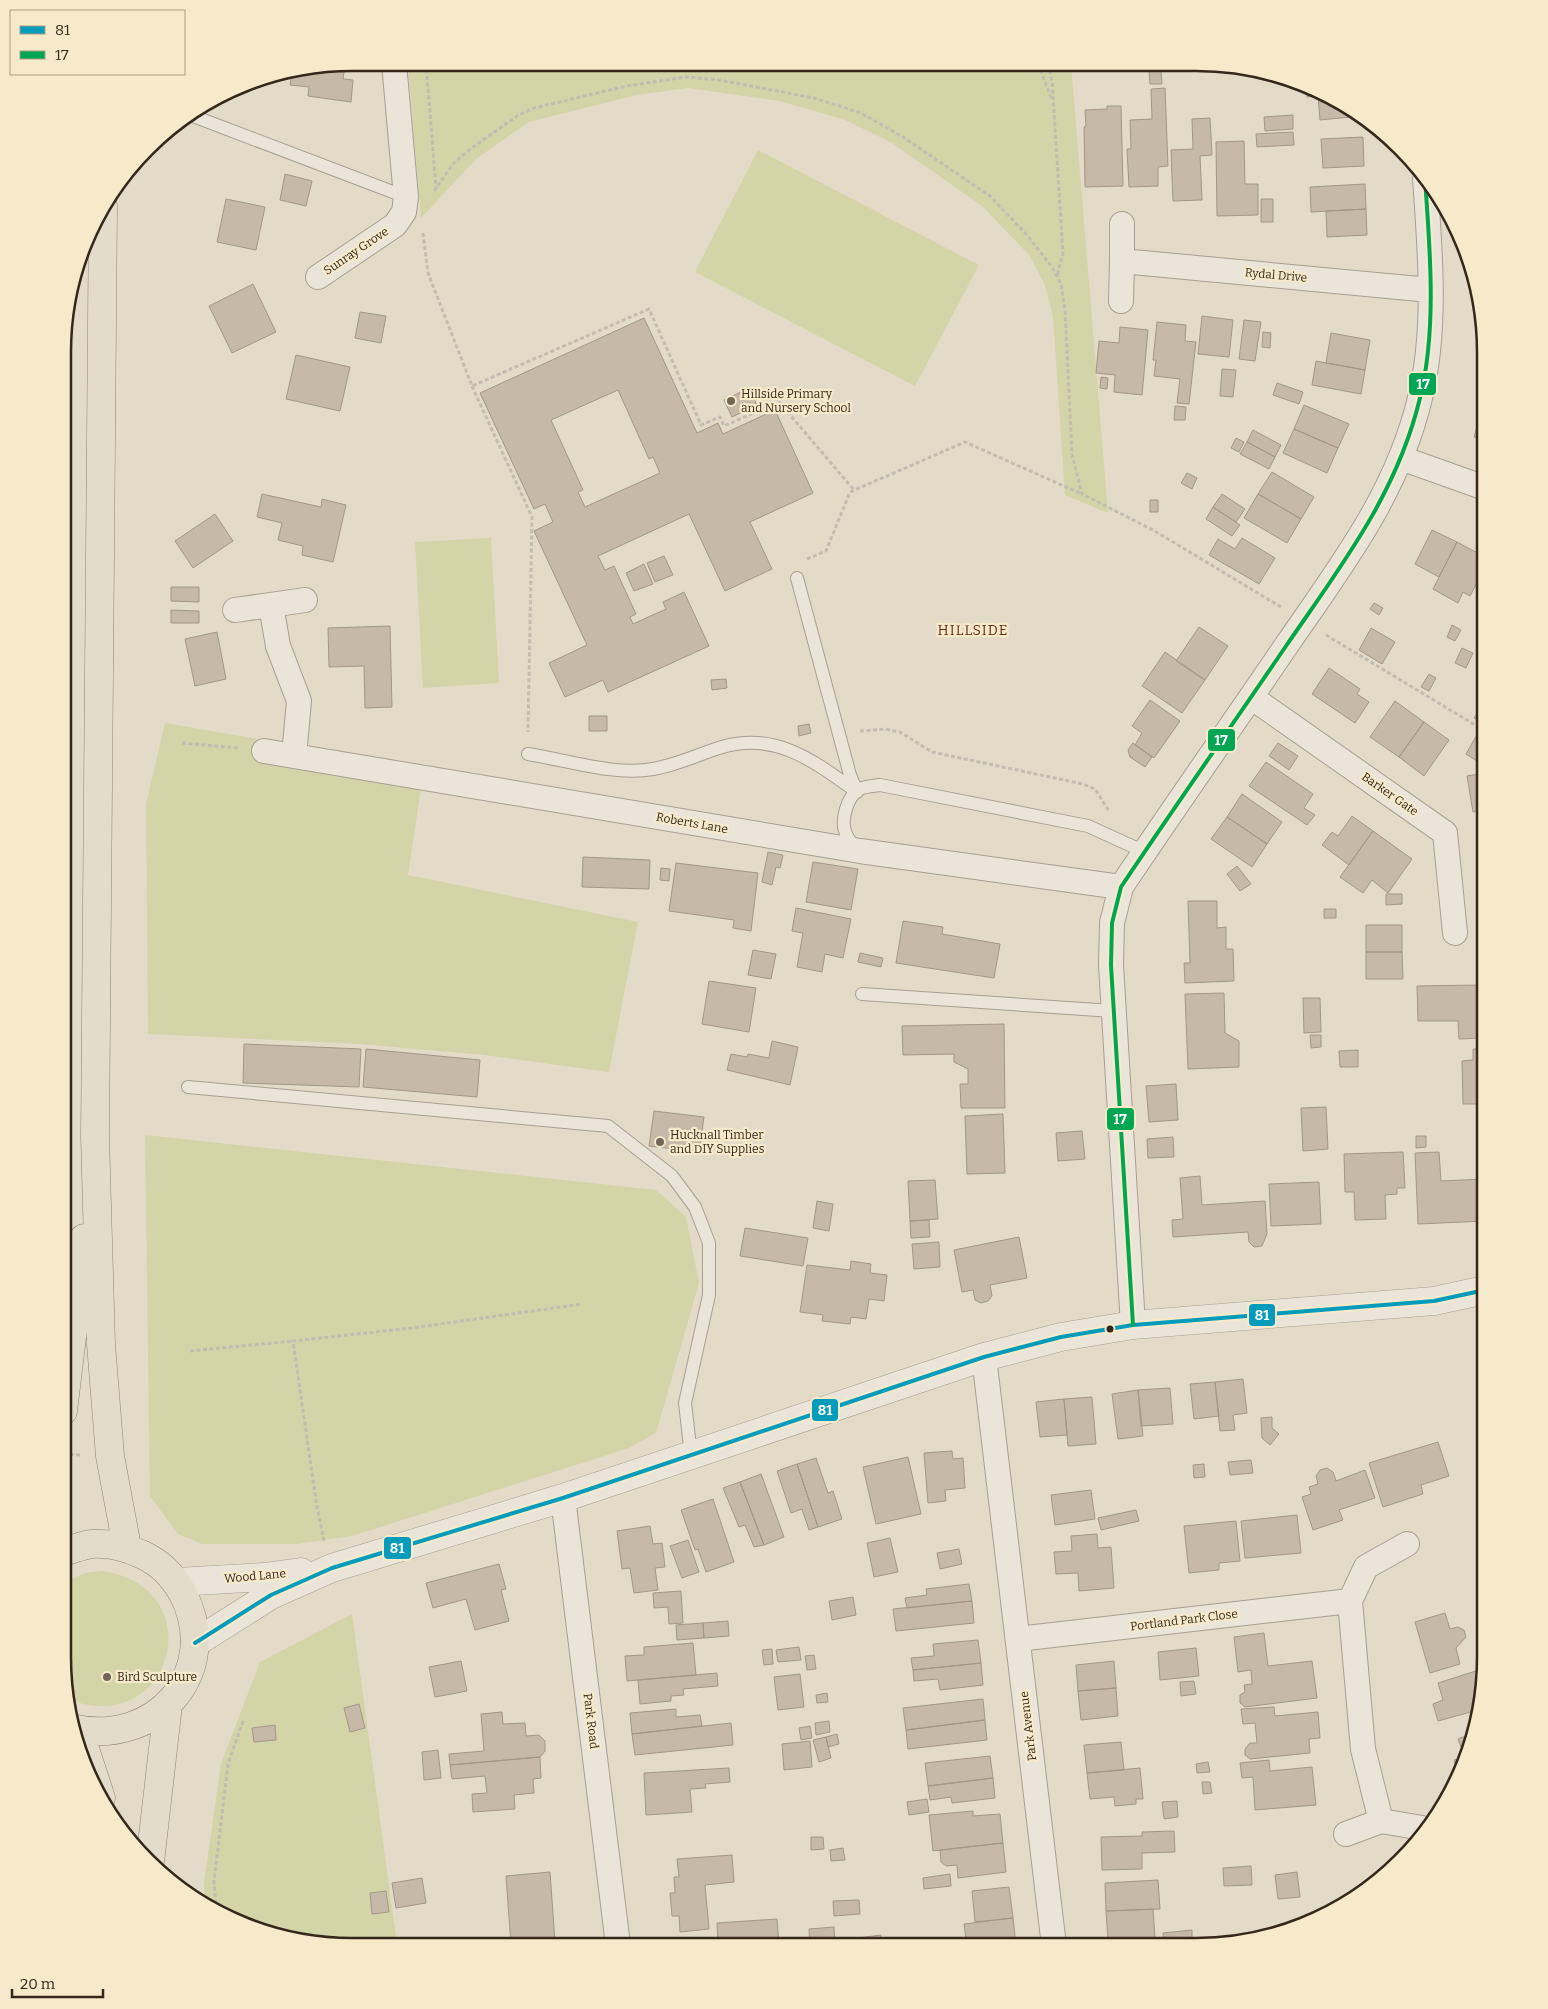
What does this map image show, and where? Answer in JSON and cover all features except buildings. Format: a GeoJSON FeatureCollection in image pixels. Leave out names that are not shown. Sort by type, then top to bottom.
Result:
{"type":"FeatureCollection","features":[{"type":"Feature","properties":{"kind":"main road"},"geometry":{"type":"LineString","coordinates":[[103,223],[95,1138],[101,1344],[110,1456],[127,1547]]}},
{"type":"Feature","properties":{"kind":"main road"},"geometry":{"type":"LineString","coordinates":[[71,1358],[95,1138]]}},
{"type":"Feature","properties":{"kind":"main road"},"geometry":{"type":"LineString","coordinates":[[71,1550],[92,1544],[127,1547],[155,1560],[177,1582],[191,1610],[195,1643],[188,1676],[168,1705],[148,1720],[124,1730],[98,1732],[81,1729]]}},
{"type":"Feature","properties":{"kind":"main road"},"geometry":{"type":"LineString","coordinates":[[151,1852],[168,1705]]}},
{"type":"Feature","properties":{"kind":"street"},"geometry":{"type":"LineString","coordinates":[[395,71],[406,210]]}},
{"type":"Feature","properties":{"kind":"street"},"geometry":{"type":"LineString","coordinates":[[1133,1325],[1111,965],[1112,923],[1121,887],[1139,849],[1251,697],[1365,532],[1401,458],[1420,397],[1428,350],[1430,290],[1426,191]]}},
{"type":"Feature","properties":{"kind":"street","name":"Sunray Grove"},"geometry":{"type":"LineString","coordinates":[[318,277],[406,210]]}},
{"type":"Feature","properties":{"kind":"street"},"geometry":{"type":"LineString","coordinates":[[1121,301],[1122,224]]}},
{"type":"Feature","properties":{"kind":"street","name":"Rydal Drive"},"geometry":{"type":"LineString","coordinates":[[1122,260],[1430,290]]}},
{"type":"Feature","properties":{"kind":"street"},"geometry":{"type":"LineString","coordinates":[[1401,458],[1477,485]]}},
{"type":"Feature","properties":{"kind":"street"},"geometry":{"type":"LineString","coordinates":[[235,610],[305,600]]}},
{"type":"Feature","properties":{"kind":"street"},"geometry":{"type":"LineString","coordinates":[[271,605],[278,646],[299,701],[294,756]]}},
{"type":"Feature","properties":{"kind":"street","name":"Barker Gate"},"geometry":{"type":"LineString","coordinates":[[1251,697],[1445,833],[1455,933]]}},
{"type":"Feature","properties":{"kind":"street","name":"Roberts Lane"},"geometry":{"type":"LineString","coordinates":[[264,751],[860,851],[1121,887]]}},
{"type":"Feature","properties":{"kind":"street","name":"Wood Lane"},"geometry":{"type":"LineString","coordinates":[[195,1643],[271,1594],[332,1568],[563,1498],[984,1357],[1061,1336],[1133,1325],[1434,1301],[1477,1292]]}},
{"type":"Feature","properties":{"kind":"street","name":"Park Avenue"},"geometry":{"type":"LineString","coordinates":[[984,1357],[1053,1938]]}},
{"type":"Feature","properties":{"kind":"street","name":"Park Road"},"geometry":{"type":"LineString","coordinates":[[563,1498],[617,1938]]}},
{"type":"Feature","properties":{"kind":"street"},"geometry":{"type":"LineString","coordinates":[[1381,1821],[1363,1749],[1350,1601],[1366,1567],[1407,1544]]}},
{"type":"Feature","properties":{"kind":"street","name":"Wood Lane"},"geometry":{"type":"LineString","coordinates":[[177,1582],[264,1577],[332,1568]]}},
{"type":"Feature","properties":{"kind":"street","name":"Portland Park Close"},"geometry":{"type":"LineString","coordinates":[[1018,1639],[1350,1601]]}},
{"type":"Feature","properties":{"kind":"street"},"geometry":{"type":"LineString","coordinates":[[1346,1834],[1381,1821],[1419,1828]]}},
{"type":"Feature","properties":{"kind":"lane"},"geometry":{"type":"LineString","coordinates":[[198,118],[406,210]]}},
{"type":"Feature","properties":{"kind":"lane"},"geometry":{"type":"LineString","coordinates":[[797,578],[857,792]]}},
{"type":"Feature","properties":{"kind":"lane"},"geometry":{"type":"LineString","coordinates":[[528,754],[622,770],[652,770],[728,745],[741,742],[760,742],[777,745],[799,754],[821,766],[857,792]]}},
{"type":"Feature","properties":{"kind":"lane"},"geometry":{"type":"LineString","coordinates":[[860,851],[846,835],[843,821],[851,798],[860,788],[880,785],[1088,826],[1139,849]]}},
{"type":"Feature","properties":{"kind":"lane"},"geometry":{"type":"LineString","coordinates":[[862,994],[1113,1011]]}},
{"type":"Feature","properties":{"kind":"lane"},"geometry":{"type":"LineString","coordinates":[[188,1087],[608,1126],[672,1176],[696,1207],[709,1243],[709,1295],[685,1403],[691,1455]]}},
{"type":"Feature","properties":{"kind":"path"},"geometry":{"type":"LineString","coordinates":[[427,71],[436,188]]}},
{"type":"Feature","properties":{"kind":"path"},"geometry":{"type":"LineString","coordinates":[[1041,71],[1053,103]]}},
{"type":"Feature","properties":{"kind":"path"},"geometry":{"type":"LineString","coordinates":[[1049,71],[1053,103],[1063,253],[1057,277]]}},
{"type":"Feature","properties":{"kind":"path"},"geometry":{"type":"LineString","coordinates":[[528,754],[532,516],[472,386],[428,273],[406,210],[436,188],[452,164],[469,150],[498,128],[534,108],[627,86],[686,77],[728,82],[814,98],[861,113],[903,137],[990,196],[1027,235],[1052,267],[1061,284],[1065,310],[1072,454],[1082,494]]}},
{"type":"Feature","properties":{"kind":"path"},"geometry":{"type":"LineString","coordinates":[[472,386],[650,309],[701,425],[720,417],[724,426],[779,402],[854,490]]}},
{"type":"Feature","properties":{"kind":"path"},"geometry":{"type":"LineString","coordinates":[[797,578],[792,565],[826,551],[850,492],[966,442],[1082,494],[1153,530],[1477,726]]}},
{"type":"Feature","properties":{"kind":"path"},"geometry":{"type":"LineString","coordinates":[[840,734],[885,729],[900,732],[932,752],[1083,784],[1095,789],[1139,849]]}},
{"type":"Feature","properties":{"kind":"path"},"geometry":{"type":"LineString","coordinates":[[182,742],[264,751]]}},
{"type":"Feature","properties":{"kind":"path"},"geometry":{"type":"LineString","coordinates":[[190,1351],[412,1328],[582,1304]]}},
{"type":"Feature","properties":{"kind":"path"},"geometry":{"type":"LineString","coordinates":[[293,1341],[316,1501],[332,1568]]}},
{"type":"Feature","properties":{"kind":"path"},"geometry":{"type":"LineString","coordinates":[[215,1902],[214,1881],[228,1764],[243,1721]]}},
{"type":"Feature","properties":{"kind":"green space"},"geometry":{"type":"Polygon","coordinates":[[[409,71],[1071,71],[1108,513],[1065,495],[1053,316],[1045,285],[1030,256],[982,206],[892,143],[845,120],[780,101],[688,88],[636,95],[529,122],[476,159],[421,218],[409,71]]]}},
{"type":"Feature","properties":{"kind":"green space"},"geometry":{"type":"Polygon","coordinates":[[[758,150],[979,265],[915,386],[695,272],[758,150]]]}},
{"type":"Feature","properties":{"kind":"green space"},"geometry":{"type":"Polygon","coordinates":[[[491,538],[499,683],[423,688],[415,542],[491,538]]]}},
{"type":"Feature","properties":{"kind":"green space"},"geometry":{"type":"Polygon","coordinates":[[[165,723],[424,768],[408,875],[638,922],[609,1072],[484,1055],[360,1044],[148,1034],[146,804],[165,723]]]}},
{"type":"Feature","properties":{"kind":"green space"},"geometry":{"type":"Polygon","coordinates":[[[145,1135],[656,1190],[686,1217],[699,1283],[656,1433],[629,1448],[352,1536],[296,1544],[202,1544],[178,1534],[150,1496],[145,1135]]]}},
{"type":"Feature","properties":{"kind":"green space"},"geometry":{"type":"Polygon","coordinates":[[[102,1571],[137,1583],[159,1604],[168,1630],[166,1657],[154,1681],[133,1699],[104,1706],[75,1700],[71,1657],[71,1579],[85,1573],[102,1571]]]}},
{"type":"Feature","properties":{"kind":"green space"},"geometry":{"type":"Polygon","coordinates":[[[352,1614],[396,1938],[334,1937],[280,1928],[228,1909],[205,1895],[204,1883],[221,1764],[260,1662],[352,1614]]]}},
{"type":"Feature","properties":{"kind":"transit line","name":"17"},"geometry":{"type":"LineString","coordinates":[[1133,1325],[1111,965],[1112,923],[1121,887],[1347,558],[1382,498],[1397,466],[1410,433],[1420,398],[1429,345],[1431,289],[1426,191]]}},
{"type":"Feature","properties":{"kind":"transit line","name":"81"},"geometry":{"type":"LineString","coordinates":[[195,1643],[271,1595],[332,1568],[563,1498],[984,1357],[1061,1337],[1133,1325],[1434,1301],[1477,1292]]}},
{"type":"Feature","properties":{"kind":"place","name":"Hillside Primary and Nursery School"},"geometry":{"type":"Point","coordinates":[731,401]}},
{"type":"Feature","properties":{"kind":"place","name":"Hucknall Timber and DIY Supplies"},"geometry":{"type":"Point","coordinates":[660,1142]}},
{"type":"Feature","properties":{"kind":"place","name":"Bird Sculpture"},"geometry":{"type":"Point","coordinates":[107,1677]}},
{"type":"Feature","properties":{"kind":"district","name":"HILLSIDE"},"geometry":{"type":"Point","coordinates":[973,630]}}]}
